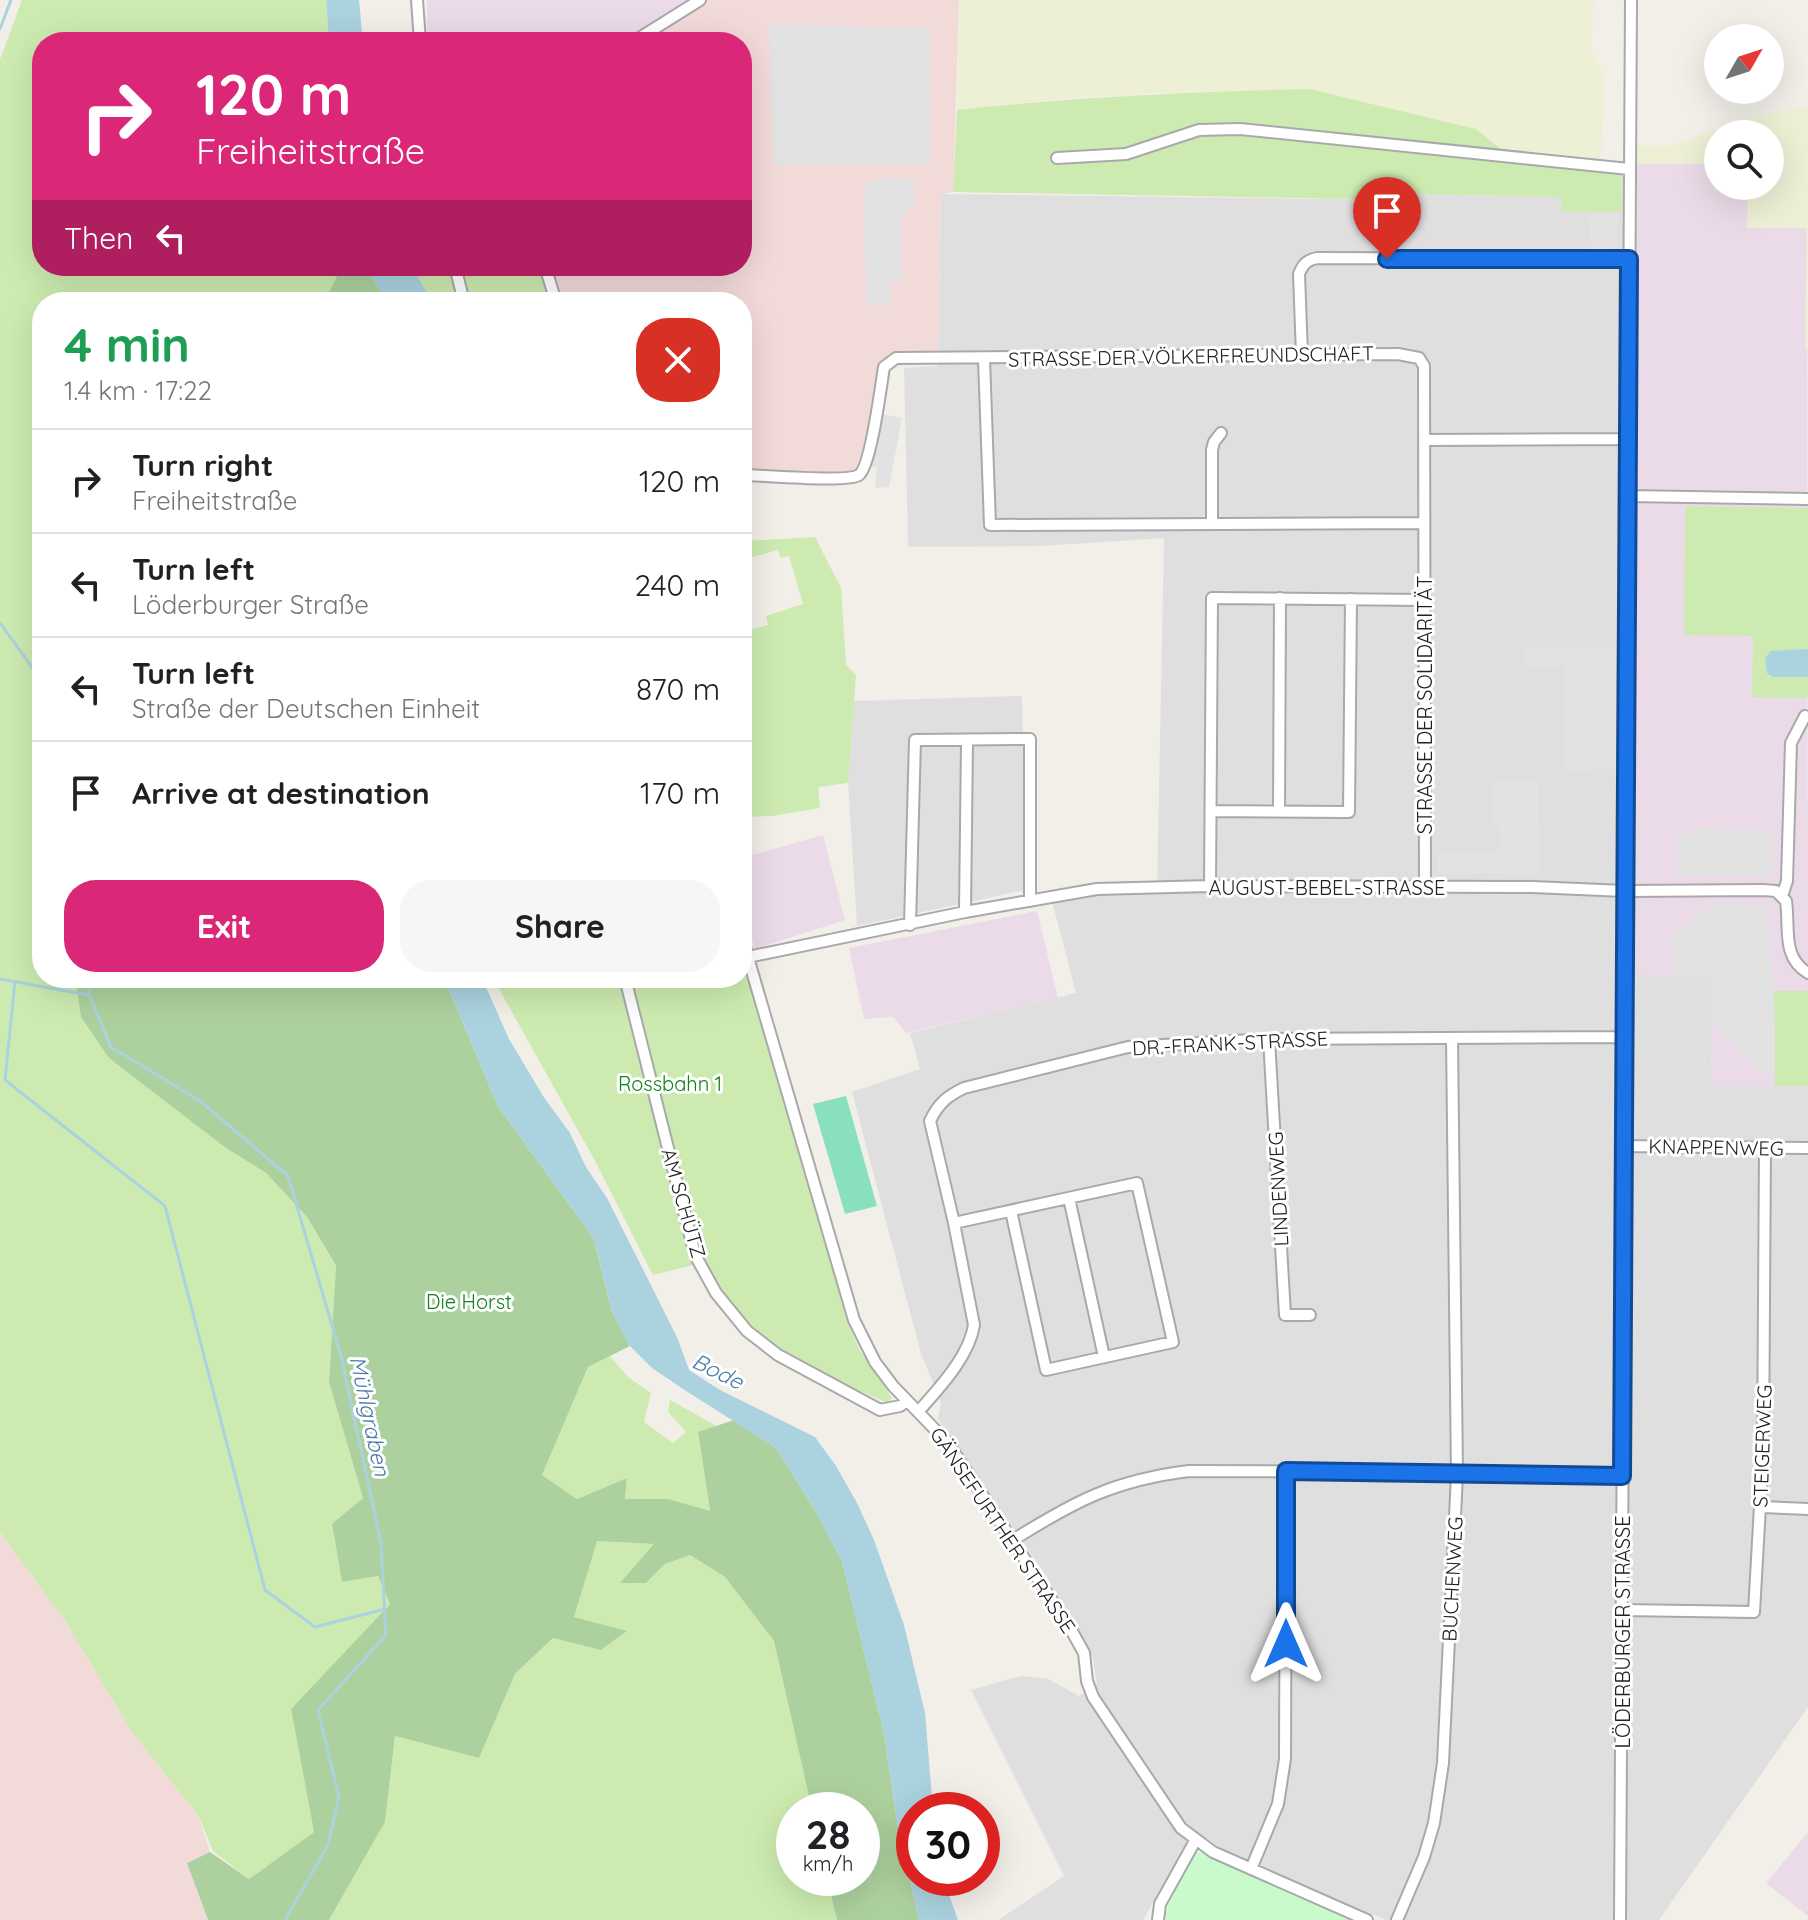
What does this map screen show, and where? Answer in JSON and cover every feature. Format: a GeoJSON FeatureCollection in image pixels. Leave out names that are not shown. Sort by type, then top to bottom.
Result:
{"type":"FeatureCollection","features":[{"type":"Feature","properties":{"kind":"street"},"geometry":{"type":"LineString","coordinates":[[417,0],[419,32]]}},
{"type":"Feature","properties":{"kind":"street"},"geometry":{"type":"LineString","coordinates":[[649,32],[700,0]]}},
{"type":"Feature","properties":{"kind":"street","name":"LÖDERBURGER STRASSE"},"geometry":{"type":"LineString","coordinates":[[1620,1920],[1631,0]]}},
{"type":"Feature","properties":{"kind":"street"},"geometry":{"type":"LineString","coordinates":[[1057,158],[1126,154],[1199,130],[1240,129],[1629,169]]}},
{"type":"Feature","properties":{"kind":"street"},"geometry":{"type":"LineString","coordinates":[[1302,355],[1299,274],[1308,260],[1629,259]]}},
{"type":"Feature","properties":{"kind":"street","name":"STRASSE DER VÖLKERFREUNDSCHAFT"},"geometry":{"type":"LineString","coordinates":[[984,359],[1398,354]]}},
{"type":"Feature","properties":{"kind":"street","name":"STRASSE DER SOLIDARITÄT"},"geometry":{"type":"LineString","coordinates":[[1398,354],[1419,358],[1424,366],[1425,888]]}},
{"type":"Feature","properties":{"kind":"street"},"geometry":{"type":"LineString","coordinates":[[752,475],[851,478],[860,474],[865,468],[884,367],[889,361],[896,358],[984,359],[990,525],[1423,523]]}},
{"type":"Feature","properties":{"kind":"street"},"geometry":{"type":"LineString","coordinates":[[1212,524],[1212,450],[1221,433]]}},
{"type":"Feature","properties":{"kind":"street"},"geometry":{"type":"LineString","coordinates":[[1424,440],[1628,439]]}},
{"type":"Feature","properties":{"kind":"street"},"geometry":{"type":"LineString","coordinates":[[1628,496],[1808,499]]}},
{"type":"Feature","properties":{"kind":"street"},"geometry":{"type":"LineString","coordinates":[[1210,886],[1212,598],[1424,600]]}},
{"type":"Feature","properties":{"kind":"street"},"geometry":{"type":"LineString","coordinates":[[1279,811],[1280,598]]}},
{"type":"Feature","properties":{"kind":"street"},"geometry":{"type":"LineString","coordinates":[[1211,811],[1349,812],[1351,599]]}},
{"type":"Feature","properties":{"kind":"street"},"geometry":{"type":"LineString","coordinates":[[1805,716],[1791,743],[1787,881],[1782,896],[1787,910],[1791,954],[1797,965],[1808,973]]}},
{"type":"Feature","properties":{"kind":"street"},"geometry":{"type":"LineString","coordinates":[[910,925],[915,740],[1030,739],[1030,901]]}},
{"type":"Feature","properties":{"kind":"street"},"geometry":{"type":"LineString","coordinates":[[965,912],[967,741]]}},
{"type":"Feature","properties":{"kind":"street","name":"AUGUST-BEBEL-STRASSE"},"geometry":{"type":"LineString","coordinates":[[752,956],[965,912],[1097,889],[1210,886],[1532,887],[1625,891],[1763,890],[1776,891],[1782,896]]}},
{"type":"Feature","properties":{"kind":"street","name":"GÄNSEFURTHER STRASSE"},"geometry":{"type":"LineString","coordinates":[[752,971],[858,1332],[875,1362],[948,1443],[1013,1540],[1081,1645],[1093,1697],[1181,1828],[1208,1850],[1367,1920]]}},
{"type":"Feature","properties":{"kind":"street","name":"AM SCHÜTZ"},"geometry":{"type":"LineString","coordinates":[[628,988],[695,1255],[716,1293],[757,1339],[828,1384],[880,1410],[900,1406],[907,1401]]}},
{"type":"Feature","properties":{"kind":"street","name":"DR.-FRANK-STRASSE"},"geometry":{"type":"LineString","coordinates":[[918,1412],[964,1353],[972,1337],[974,1316],[930,1121],[935,1110],[952,1094],[964,1088],[1128,1047],[1269,1039],[1625,1037]]}},
{"type":"Feature","properties":{"kind":"street","name":"BUCHENWEG"},"geometry":{"type":"LineString","coordinates":[[1397,1920],[1424,1857],[1434,1823],[1443,1763],[1457,1475],[1452,1038]]}},
{"type":"Feature","properties":{"kind":"street","name":"LINDENWEG"},"geometry":{"type":"LineString","coordinates":[[1269,1039],[1285,1315],[1310,1315]]}},
{"type":"Feature","properties":{"kind":"street","name":"KNAPPENWEG"},"geometry":{"type":"LineString","coordinates":[[1624,1146],[1808,1148]]}},
{"type":"Feature","properties":{"kind":"street","name":"STEIGERWEG"},"geometry":{"type":"LineString","coordinates":[[1622,1610],[1754,1612],[1761,1507],[1765,1148]]}},
{"type":"Feature","properties":{"kind":"street"},"geometry":{"type":"LineString","coordinates":[[954,1223],[1137,1183],[1173,1342],[1046,1370],[1011,1211]]}},
{"type":"Feature","properties":{"kind":"street"},"geometry":{"type":"LineString","coordinates":[[1069,1198],[1104,1357]]}},
{"type":"Feature","properties":{"kind":"street"},"geometry":{"type":"LineString","coordinates":[[1013,1540],[1053,1514],[1098,1492],[1147,1476],[1189,1471],[1622,1476]]}},
{"type":"Feature","properties":{"kind":"street"},"geometry":{"type":"LineString","coordinates":[[1251,1869],[1278,1804],[1285,1759],[1286,1471]]}},
{"type":"Feature","properties":{"kind":"street"},"geometry":{"type":"LineString","coordinates":[[1761,1507],[1808,1509]]}},
{"type":"Feature","properties":{"kind":"street"},"geometry":{"type":"LineString","coordinates":[[1158,1920],[1160,1904],[1195,1841]]}},
{"type":"Feature","properties":{"kind":"shaded area"},"geometry":{"type":"Polygon","coordinates":[[[427,0],[691,0],[642,32],[427,32],[427,0]]]}},
{"type":"Feature","properties":{"kind":"shaded area"},"geometry":{"type":"Polygon","coordinates":[[[691,0],[959,0],[953,192],[941,194],[938,352],[893,354],[882,361],[861,467],[854,473],[752,470],[752,292],[547,292],[542,276],[752,276],[752,32],[642,32],[691,0]]]}},
{"type":"Feature","properties":{"kind":"shaded area"},"geometry":{"type":"Polygon","coordinates":[[[769,25],[930,27],[931,164],[773,165],[769,25]]]}},
{"type":"Feature","properties":{"kind":"shaded area"},"geometry":{"type":"Polygon","coordinates":[[[1618,162],[1636,164],[1637,975],[1713,976],[1711,1085],[1808,1086],[1808,1707],[1659,1920],[1386,1920],[1229,1853],[1194,1830],[1143,1920],[998,1920],[1064,1876],[971,1690],[1021,1676],[1048,1679],[1079,1696],[1097,1685],[1093,1658],[1045,1574],[938,1419],[941,1402],[921,1354],[852,1092],[920,1069],[910,1033],[1076,993],[1052,901],[1095,895],[1157,894],[1164,538],[1041,546],[908,547],[904,368],[938,366],[941,194],[1409,200],[1410,194],[1562,197],[1562,211],[1620,212],[1622,173],[1618,162]]]}},
{"type":"Feature","properties":{"kind":"shaded area"},"geometry":{"type":"Polygon","coordinates":[[[1636,164],[1704,164],[1704,200],[1748,200],[1748,228],[1807,227],[1808,991],[1774,992],[1775,1086],[1711,1085],[1712,976],[1637,975],[1636,164]]]}},
{"type":"Feature","properties":{"kind":"shaded area"},"geometry":{"type":"Polygon","coordinates":[[[908,178],[909,183],[915,183],[915,207],[908,207],[908,215],[902,216],[902,282],[889,282],[890,305],[866,305],[864,183],[873,183],[873,179],[908,178]]]}},
{"type":"Feature","properties":{"kind":"shaded area"},"geometry":{"type":"Polygon","coordinates":[[[1589,214],[1618,214],[1617,248],[1591,251],[1589,214]]]}},
{"type":"Feature","properties":{"kind":"shaded area"},"geometry":{"type":"Polygon","coordinates":[[[880,414],[902,418],[889,487],[875,488],[877,468],[871,466],[880,414]]]}},
{"type":"Feature","properties":{"kind":"shaded area"},"geometry":{"type":"Polygon","coordinates":[[[1524,649],[1616,649],[1615,768],[1565,771],[1564,666],[1524,666],[1524,649]]]}},
{"type":"Feature","properties":{"kind":"shaded area"},"geometry":{"type":"Polygon","coordinates":[[[1022,696],[1025,890],[857,926],[848,783],[854,701],[1022,696]]]}},
{"type":"Feature","properties":{"kind":"shaded area"},"geometry":{"type":"Polygon","coordinates":[[[1493,780],[1538,780],[1539,874],[1438,874],[1438,851],[1499,851],[1499,825],[1493,825],[1493,780]]]}},
{"type":"Feature","properties":{"kind":"shaded area"},"geometry":{"type":"Polygon","coordinates":[[[1696,828],[1773,830],[1773,876],[1677,876],[1677,834],[1695,834],[1696,828]]]}},
{"type":"Feature","properties":{"kind":"shaded area"},"geometry":{"type":"Polygon","coordinates":[[[823,835],[845,920],[755,949],[752,939],[752,855],[823,835]]]}},
{"type":"Feature","properties":{"kind":"shaded area"},"geometry":{"type":"Polygon","coordinates":[[[1713,904],[1767,905],[1774,991],[1775,1072],[1759,1072],[1712,1022],[1712,976],[1676,975],[1671,939],[1713,904]]]}},
{"type":"Feature","properties":{"kind":"shaded area"},"geometry":{"type":"Polygon","coordinates":[[[1037,911],[1058,998],[906,1033],[893,1017],[864,1019],[849,948],[1037,911]]]}},
{"type":"Feature","properties":{"kind":"shaded area"},"geometry":{"type":"Polygon","coordinates":[[[0,1532],[69,1626],[132,1732],[198,1815],[210,1852],[187,1863],[208,1920],[0,1920],[0,1532]]]}},
{"type":"Feature","properties":{"kind":"shaded area"},"geometry":{"type":"Polygon","coordinates":[[[1808,1832],[1808,1916],[1766,1883],[1808,1832]]]}},
{"type":"Feature","properties":{"kind":"green space"},"geometry":{"type":"Polygon","coordinates":[[[22,0],[326,0],[328,32],[32,32],[32,276],[337,276],[329,292],[32,292],[32,988],[77,988],[81,1017],[226,1148],[266,1173],[307,1217],[336,1267],[329,1382],[363,1498],[332,1525],[342,1582],[378,1576],[390,1604],[291,1709],[314,1832],[249,1879],[213,1851],[198,1815],[132,1732],[66,1622],[0,1532],[0,59],[22,0]]]}},
{"type":"Feature","properties":{"kind":"green space"},"geometry":{"type":"Polygon","coordinates":[[[959,0],[1594,0],[1591,48],[1604,73],[1601,161],[1505,153],[1170,92],[1057,99],[957,110],[959,0]]]}},
{"type":"Feature","properties":{"kind":"green space"},"geometry":{"type":"Polygon","coordinates":[[[1309,89],[1476,129],[1506,153],[1618,162],[1622,173],[1621,212],[1562,212],[1561,197],[1411,194],[1410,200],[953,192],[957,110],[1133,96],[1309,89]]]}},
{"type":"Feature","properties":{"kind":"green space"},"geometry":{"type":"Polygon","coordinates":[[[1808,106],[1808,347],[1805,347],[1807,228],[1747,228],[1748,200],[1784,200],[1784,120],[1745,120],[1808,106]]]}},
{"type":"Feature","properties":{"kind":"green space"},"geometry":{"type":"Polygon","coordinates":[[[1704,134],[1704,164],[1636,164],[1636,146],[1669,146],[1704,134]]]}},
{"type":"Feature","properties":{"kind":"green space"},"geometry":{"type":"Polygon","coordinates":[[[337,276],[371,276],[382,292],[329,292],[337,276]]]}},
{"type":"Feature","properties":{"kind":"green space"},"geometry":{"type":"Polygon","coordinates":[[[418,276],[542,276],[547,292],[426,292],[418,276]]]}},
{"type":"Feature","properties":{"kind":"green space"},"geometry":{"type":"Polygon","coordinates":[[[1685,506],[1808,508],[1808,698],[1752,697],[1753,636],[1684,635],[1685,506]]]}},
{"type":"Feature","properties":{"kind":"green space"},"geometry":{"type":"Polygon","coordinates":[[[815,537],[841,588],[846,665],[856,675],[848,783],[818,787],[820,808],[772,816],[752,817],[752,629],[768,625],[766,616],[803,604],[789,556],[781,558],[778,550],[752,557],[752,540],[815,537]]]}},
{"type":"Feature","properties":{"kind":"green space","name":"Die Horst"},"geometry":{"type":"Polygon","coordinates":[[[77,988],[448,988],[498,1106],[594,1239],[612,1312],[630,1346],[588,1367],[542,1475],[577,1499],[627,1478],[625,1499],[668,1499],[710,1511],[698,1432],[734,1420],[776,1448],[817,1513],[842,1561],[884,1733],[896,1814],[896,1896],[914,1896],[919,1920],[837,1920],[831,1896],[880,1896],[880,1792],[808,1792],[774,1641],[725,1577],[690,1555],[665,1564],[646,1583],[620,1583],[654,1544],[597,1541],[574,1617],[627,1631],[601,1650],[553,1638],[515,1674],[479,1758],[395,1736],[385,1822],[329,1920],[208,1920],[187,1863],[210,1852],[249,1879],[314,1832],[291,1709],[390,1604],[378,1576],[342,1582],[332,1524],[363,1498],[329,1382],[336,1266],[307,1217],[266,1173],[226,1148],[109,1058],[81,1017],[77,988]]]}},
{"type":"Feature","properties":{"kind":"green space","name":"Rossbahn 1"},"geometry":{"type":"Polygon","coordinates":[[[499,988],[750,988],[848,1324],[859,1349],[892,1398],[888,1403],[805,1365],[759,1334],[719,1291],[701,1263],[653,1275],[595,1161],[499,988]]]}},
{"type":"Feature","properties":{"kind":"green space"},"geometry":{"type":"Polygon","coordinates":[[[1774,991],[1808,991],[1808,1086],[1775,1086],[1774,991]]]}},
{"type":"Feature","properties":{"kind":"green space"},"geometry":{"type":"Polygon","coordinates":[[[846,1096],[877,1206],[845,1214],[813,1104],[846,1096]]]}},
{"type":"Feature","properties":{"kind":"green space"},"geometry":{"type":"Polygon","coordinates":[[[610,1356],[629,1378],[651,1393],[644,1422],[673,1443],[686,1432],[668,1412],[670,1400],[717,1426],[698,1433],[710,1512],[668,1499],[625,1499],[627,1478],[577,1499],[542,1475],[588,1367],[610,1356]]]}},
{"type":"Feature","properties":{"kind":"green space"},"geometry":{"type":"Polygon","coordinates":[[[596,1541],[655,1544],[621,1582],[646,1583],[665,1564],[690,1555],[725,1577],[774,1641],[808,1792],[776,1792],[776,1896],[831,1896],[837,1920],[329,1920],[385,1822],[395,1736],[479,1758],[515,1674],[553,1638],[601,1650],[626,1632],[574,1618],[596,1541]]]}},
{"type":"Feature","properties":{"kind":"green space"},"geometry":{"type":"Polygon","coordinates":[[[1201,1852],[1356,1920],[1167,1920],[1165,1914],[1192,1855],[1201,1852]]]}},
{"type":"Feature","properties":{"kind":"water"},"geometry":{"type":"Polygon","coordinates":[[[326,0],[359,0],[362,32],[328,32],[326,0]]]}},
{"type":"Feature","properties":{"kind":"water"},"geometry":{"type":"Polygon","coordinates":[[[371,276],[418,276],[426,292],[382,292],[371,276]]]}},
{"type":"Feature","properties":{"kind":"water"},"geometry":{"type":"Polygon","coordinates":[[[1808,649],[1808,677],[1773,677],[1767,673],[1765,658],[1771,651],[1808,649]]]}},
{"type":"Feature","properties":{"kind":"water"},"geometry":{"type":"Polygon","coordinates":[[[448,988],[486,988],[509,1039],[543,1096],[570,1133],[586,1167],[607,1198],[677,1337],[689,1370],[720,1390],[815,1437],[857,1503],[874,1540],[904,1625],[925,1713],[932,1792],[896,1792],[896,1814],[884,1733],[842,1561],[817,1513],[776,1448],[652,1368],[630,1346],[612,1312],[594,1239],[498,1106],[448,988]]]}},
{"type":"Feature","properties":{"kind":"water"},"geometry":{"type":"Polygon","coordinates":[[[914,1896],[949,1896],[958,1920],[919,1920],[914,1896]]]}},
{"type":"Feature","properties":{"kind":"waterway"},"geometry":{"type":"LineString","coordinates":[[0,29],[11,0]]}},
{"type":"Feature","properties":{"kind":"waterway"},"geometry":{"type":"LineString","coordinates":[[0,623],[32,667]]}},
{"type":"Feature","properties":{"kind":"waterway"},"geometry":{"type":"LineString","coordinates":[[0,979],[32,985]]}},
{"type":"Feature","properties":{"kind":"waterway"},"geometry":{"type":"LineString","coordinates":[[15,981],[5,1080],[165,1206],[265,1590],[315,1627],[385,1609]]}},
{"type":"Feature","properties":{"kind":"waterway"},"geometry":{"type":"LineString","coordinates":[[50,988],[89,995]]}},
{"type":"Feature","properties":{"kind":"waterway","name":"Mühlgraben"},"geometry":{"type":"LineString","coordinates":[[91,988],[89,995],[111,1047],[200,1101],[288,1176],[341,1356],[381,1543],[386,1635],[318,1710],[339,1797],[328,1845],[285,1920]]}},
{"type":"Feature","properties":{"kind":"route"},"geometry":{"type":"LineString","coordinates":[[1286,1644],[1286,1471],[1622,1476],[1629,259],[1387,259]]}},
{"type":"Feature","properties":{"kind":"water label","name":"Bode"},"geometry":{"type":"Point","coordinates":[718,1371]}}]}
